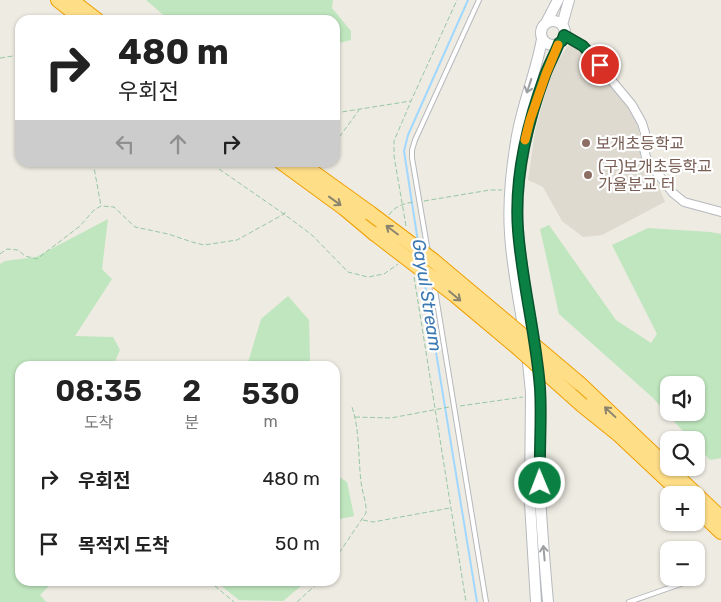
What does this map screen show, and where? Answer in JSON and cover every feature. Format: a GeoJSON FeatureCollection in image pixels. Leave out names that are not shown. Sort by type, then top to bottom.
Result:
{"type":"FeatureCollection","features":[{"type":"Feature","properties":{"kind":"highway"},"geometry":{"type":"LineString","coordinates":[[58,0],[78,15]]}},
{"type":"Feature","properties":{"kind":"highway"},"geometry":{"type":"LineString","coordinates":[[71,0],[91,15]]}},
{"type":"Feature","properties":{"kind":"highway"},"geometry":{"type":"LineString","coordinates":[[288,167],[344,208],[374,234],[456,296],[518,348],[582,406],[618,434],[673,486]]}},
{"type":"Feature","properties":{"kind":"highway"},"geometry":{"type":"LineString","coordinates":[[306,167],[442,267],[579,382],[721,518]]}},
{"type":"Feature","properties":{"kind":"highway"},"geometry":{"type":"LineString","coordinates":[[705,517],[721,532]]}},
{"type":"Feature","properties":{"kind":"main road"},"geometry":{"type":"LineString","coordinates":[[536,602],[530,502],[532,396],[512,256],[510,190],[516,140],[524,100],[539,56],[542,39],[540,31],[547,22],[558,0]]}},
{"type":"Feature","properties":{"kind":"main road"},"geometry":{"type":"LineString","coordinates":[[548,602],[539,468],[540,388],[522,264],[517,209],[518,189],[527,133],[546,74],[562,35],[569,0]]}},
{"type":"Feature","properties":{"kind":"main road"},"geometry":{"type":"LineString","coordinates":[[547,22],[555,20],[562,35]]}},
{"type":"Feature","properties":{"kind":"main road"},"geometry":{"type":"LineString","coordinates":[[542,39],[547,44],[555,45],[562,35]]}},
{"type":"Feature","properties":{"kind":"street"},"geometry":{"type":"LineString","coordinates":[[562,35],[583,46],[632,105],[645,133],[644,150],[646,157],[673,193],[684,202],[721,212]]}},
{"type":"Feature","properties":{"kind":"lane"},"geometry":{"type":"LineString","coordinates":[[430,260],[418,202],[412,150],[479,0]]}},
{"type":"Feature","properties":{"kind":"lane"},"geometry":{"type":"LineString","coordinates":[[431,270],[452,407],[486,602]]}},
{"type":"Feature","properties":{"kind":"lane"},"geometry":{"type":"LineString","coordinates":[[629,602],[675,586]]}},
{"type":"Feature","properties":{"kind":"path"},"geometry":{"type":"LineString","coordinates":[[407,232],[394,156],[394,141],[457,0]]}},
{"type":"Feature","properties":{"kind":"path"},"geometry":{"type":"LineString","coordinates":[[0,58],[15,56]]}},
{"type":"Feature","properties":{"kind":"path"},"geometry":{"type":"LineString","coordinates":[[340,112],[411,101]]}},
{"type":"Feature","properties":{"kind":"path"},"geometry":{"type":"LineString","coordinates":[[340,136],[359,109]]}},
{"type":"Feature","properties":{"kind":"path"},"geometry":{"type":"LineString","coordinates":[[94,167],[101,206]]}},
{"type":"Feature","properties":{"kind":"path"},"geometry":{"type":"LineString","coordinates":[[219,169],[312,235],[348,272],[368,277],[384,274],[398,264],[400,259]]}},
{"type":"Feature","properties":{"kind":"path"},"geometry":{"type":"LineString","coordinates":[[388,216],[393,209],[402,204],[490,190],[510,190]]}},
{"type":"Feature","properties":{"kind":"path"},"geometry":{"type":"LineString","coordinates":[[0,254],[7,249],[18,250],[24,256],[37,259],[80,226],[94,210],[101,206],[114,207],[135,228],[168,234],[204,245],[237,240],[284,214],[286,211]]}},
{"type":"Feature","properties":{"kind":"path"},"geometry":{"type":"LineString","coordinates":[[413,270],[466,602]]}},
{"type":"Feature","properties":{"kind":"path"},"geometry":{"type":"LineString","coordinates":[[355,417],[392,418],[439,408],[532,396]]}},
{"type":"Feature","properties":{"kind":"path"},"geometry":{"type":"LineString","coordinates":[[340,552],[366,513],[361,483],[357,429],[352,407]]}},
{"type":"Feature","properties":{"kind":"path"},"geometry":{"type":"LineString","coordinates":[[362,520],[373,522],[451,508]]}},
{"type":"Feature","properties":{"kind":"path"},"geometry":{"type":"LineString","coordinates":[[215,586],[234,602]]}},
{"type":"Feature","properties":{"kind":"path"},"geometry":{"type":"LineString","coordinates":[[297,602],[315,586]]}},
{"type":"Feature","properties":{"kind":"shaded area","name":"보개초등학교"},"geometry":{"type":"Polygon","coordinates":[[[572,44],[595,65],[628,102],[639,129],[640,155],[656,180],[665,202],[602,235],[583,237],[562,221],[543,187],[528,180],[535,131],[551,72],[567,47],[572,44]]]}},
{"type":"Feature","properties":{"kind":"green space"},"geometry":{"type":"Polygon","coordinates":[[[146,0],[333,0],[332,8],[338,15],[163,15],[146,0]]]}},
{"type":"Feature","properties":{"kind":"green space"},"geometry":{"type":"Polygon","coordinates":[[[340,18],[351,31],[351,40],[340,43],[340,18]]]}},
{"type":"Feature","properties":{"kind":"green space"},"geometry":{"type":"Polygon","coordinates":[[[108,219],[102,269],[112,279],[75,336],[113,337],[120,350],[115,361],[15,361],[15,586],[49,586],[40,595],[46,602],[0,602],[0,264],[5,261],[36,257],[108,219]]]}},
{"type":"Feature","properties":{"kind":"green space"},"geometry":{"type":"Polygon","coordinates":[[[549,225],[616,320],[651,343],[657,334],[612,245],[648,228],[721,234],[721,458],[710,460],[705,455],[705,431],[683,431],[674,421],[705,421],[705,376],[660,376],[660,406],[559,314],[540,229],[549,225]]]}},
{"type":"Feature","properties":{"kind":"green space"},"geometry":{"type":"Polygon","coordinates":[[[288,296],[309,320],[311,361],[248,361],[261,319],[288,296]]]}},
{"type":"Feature","properties":{"kind":"green space"},"geometry":{"type":"Polygon","coordinates":[[[340,477],[347,482],[354,516],[340,519],[340,477]]]}},
{"type":"Feature","properties":{"kind":"green space"},"geometry":{"type":"Polygon","coordinates":[[[221,586],[301,586],[283,601],[239,600],[221,586]]]}},
{"type":"Feature","properties":{"kind":"waterway","name":"Gayul Stream"},"geometry":{"type":"LineString","coordinates":[[418,242],[404,151],[408,135],[468,0]]}},
{"type":"Feature","properties":{"kind":"waterway","name":"Gayul Stream"},"geometry":{"type":"LineString","coordinates":[[424,279],[477,602]]}},
{"type":"Feature","properties":{"kind":"slow traffic"},"geometry":{"type":"LineString","coordinates":[[525,140],[530,120],[558,45]]}},
{"type":"Feature","properties":{"kind":"place","name":"보개초등학교"},"geometry":{"type":"Point","coordinates":[586,143]}},
{"type":"Feature","properties":{"kind":"place","name":"(구)보개초등학교 가율분교 터"},"geometry":{"type":"Point","coordinates":[588,175]}},
{"type":"Feature","properties":{"kind":"route"},"geometry":{"type":"LineString","coordinates":[[540,483],[540,388],[522,264],[517,209],[525,140],[546,74],[564,35],[583,46],[600,65]]}}]}
